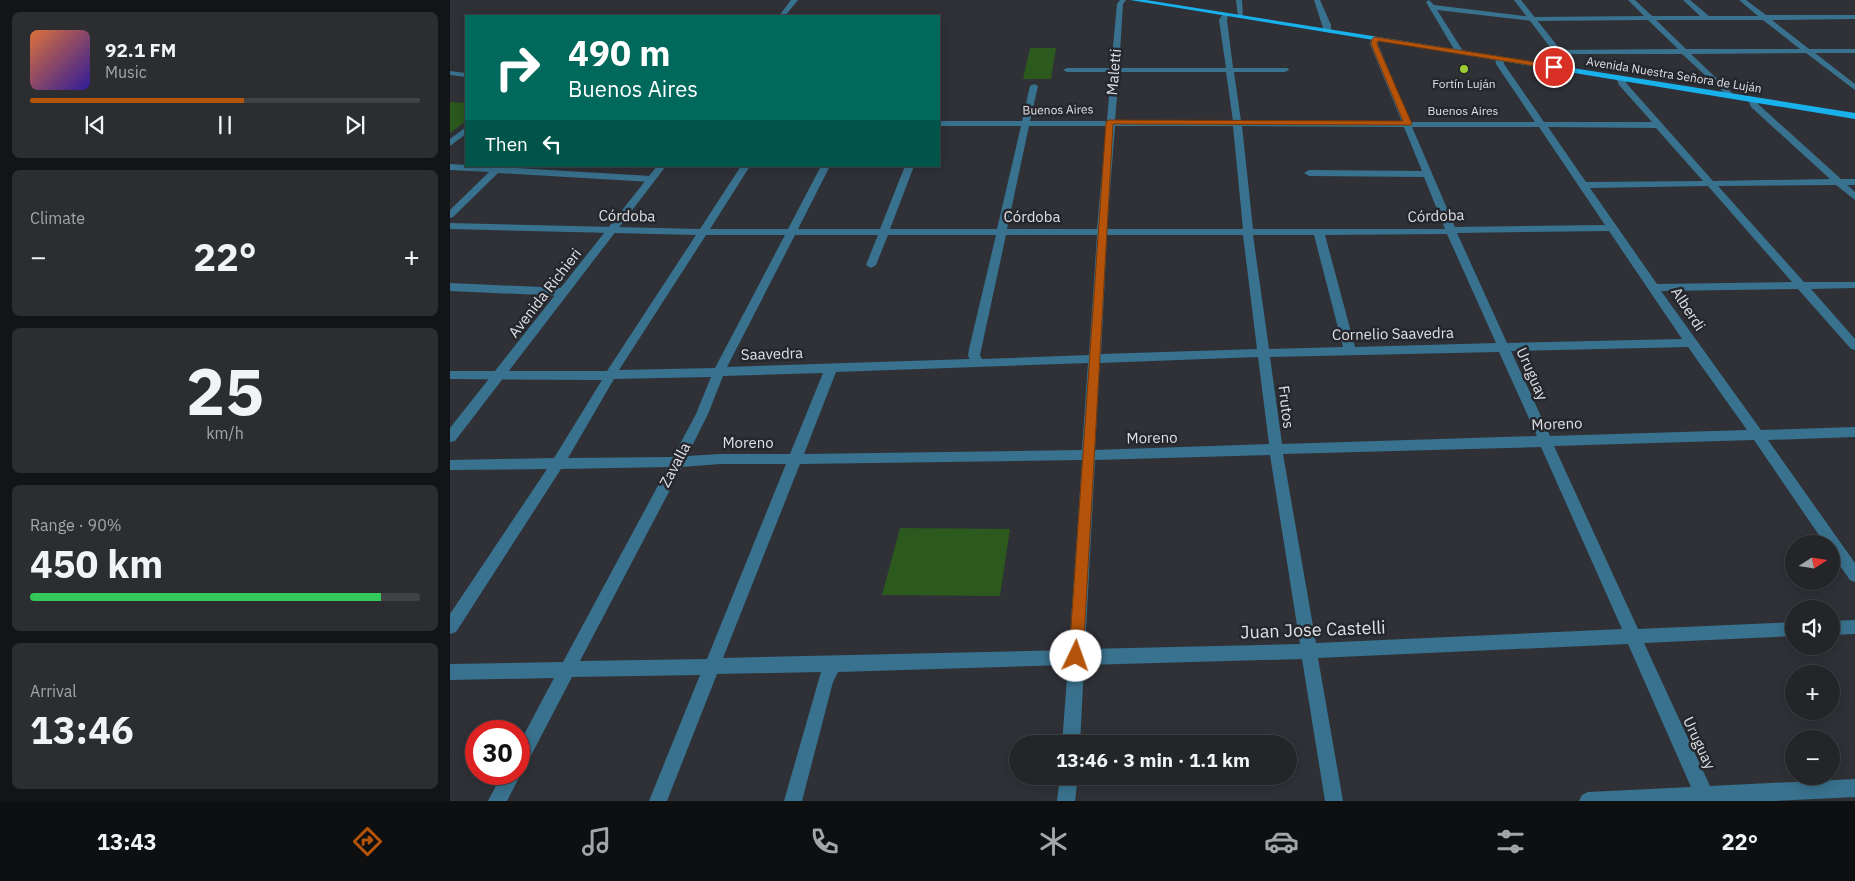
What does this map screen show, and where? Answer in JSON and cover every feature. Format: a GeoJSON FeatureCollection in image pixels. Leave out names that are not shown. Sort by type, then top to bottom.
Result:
{"type":"FeatureCollection","features":[{"type":"Feature","properties":{"kind":"main road","name":"Avenida Nuestra Señora de Luján"},"geometry":{"type":"LineString","coordinates":[[1133,0],[1161,2],[1225,15],[1855,116]]}},
{"type":"Feature","properties":{"kind":"street"},"geometry":{"type":"LineString","coordinates":[[783,15],[794,0]]}},
{"type":"Feature","properties":{"kind":"street","name":"Maletti"},"geometry":{"type":"LineString","coordinates":[[1072,735],[1109,122],[1120,4],[1123,0]]}},
{"type":"Feature","properties":{"kind":"street"},"geometry":{"type":"LineString","coordinates":[[1239,0],[1241,17]]}},
{"type":"Feature","properties":{"kind":"street"},"geometry":{"type":"LineString","coordinates":[[1316,0],[1328,31]]}},
{"type":"Feature","properties":{"kind":"street"},"geometry":{"type":"LineString","coordinates":[[1517,0],[1560,52],[1572,70]]}},
{"type":"Feature","properties":{"kind":"street"},"geometry":{"type":"LineString","coordinates":[[1631,0],[1729,95]]}},
{"type":"Feature","properties":{"kind":"street"},"geometry":{"type":"LineString","coordinates":[[1686,0],[1707,18]]}},
{"type":"Feature","properties":{"kind":"street"},"geometry":{"type":"LineString","coordinates":[[1742,0],[1855,88]]}},
{"type":"Feature","properties":{"kind":"street"},"geometry":{"type":"LineString","coordinates":[[1430,3],[1533,19],[1855,17]]}},
{"type":"Feature","properties":{"kind":"street"},"geometry":{"type":"LineString","coordinates":[[1430,3],[1459,51]]}},
{"type":"Feature","properties":{"kind":"street","name":"Frutos"},"geometry":{"type":"LineString","coordinates":[[1225,15],[1229,70],[1237,122],[1248,232],[1276,451],[1334,801]]}},
{"type":"Feature","properties":{"kind":"street","name":"Uruguay"},"geometry":{"type":"LineString","coordinates":[[1375,39],[1374,44],[1451,231],[1706,799]]}},
{"type":"Feature","properties":{"kind":"street"},"geometry":{"type":"LineString","coordinates":[[1560,52],[1855,51]]}},
{"type":"Feature","properties":{"kind":"street","name":"Alberdi"},"geometry":{"type":"LineString","coordinates":[[1499,58],[1500,64],[1541,124],[1855,575]]}},
{"type":"Feature","properties":{"kind":"street"},"geometry":{"type":"LineString","coordinates":[[1067,70],[1285,70]]}},
{"type":"Feature","properties":{"kind":"street"},"geometry":{"type":"LineString","coordinates":[[450,74],[464,75]]}},
{"type":"Feature","properties":{"kind":"street"},"geometry":{"type":"LineString","coordinates":[[450,83],[464,75]]}},
{"type":"Feature","properties":{"kind":"street"},"geometry":{"type":"LineString","coordinates":[[1620,78],[1623,85],[1658,125],[1855,346]]}},
{"type":"Feature","properties":{"kind":"street"},"geometry":{"type":"LineString","coordinates":[[980,364],[974,356],[974,349],[1034,86]]}},
{"type":"Feature","properties":{"kind":"street"},"geometry":{"type":"LineString","coordinates":[[1752,99],[1754,105],[1855,197]]}},
{"type":"Feature","properties":{"kind":"street","name":"Buenos Aires"},"geometry":{"type":"LineString","coordinates":[[940,123],[1237,122],[1658,125]]}},
{"type":"Feature","properties":{"kind":"street"},"geometry":{"type":"LineString","coordinates":[[450,143],[465,131]]}},
{"type":"Feature","properties":{"kind":"street"},"geometry":{"type":"LineString","coordinates":[[450,167],[498,168],[651,180]]}},
{"type":"Feature","properties":{"kind":"street"},"geometry":{"type":"LineString","coordinates":[[576,175],[583,167]]}},
{"type":"Feature","properties":{"kind":"street","name":"Avenida Richieri"},"geometry":{"type":"LineString","coordinates":[[450,437],[661,167]]}},
{"type":"Feature","properties":{"kind":"street"},"geometry":{"type":"LineString","coordinates":[[450,627],[745,167]]}},
{"type":"Feature","properties":{"kind":"street","name":"Zavalla"},"geometry":{"type":"LineString","coordinates":[[530,741],[702,414],[720,372],[825,167]]}},
{"type":"Feature","properties":{"kind":"street"},"geometry":{"type":"LineString","coordinates":[[871,265],[910,167]]}},
{"type":"Feature","properties":{"kind":"street"},"geometry":{"type":"LineString","coordinates":[[450,215],[498,168]]}},
{"type":"Feature","properties":{"kind":"street"},"geometry":{"type":"LineString","coordinates":[[1309,173],[1428,174]]}},
{"type":"Feature","properties":{"kind":"street"},"geometry":{"type":"LineString","coordinates":[[1584,185],[1855,182]]}},
{"type":"Feature","properties":{"kind":"street","name":"Córdoba"},"geometry":{"type":"LineString","coordinates":[[450,226],[704,232],[1102,233],[1319,233],[1613,228]]}},
{"type":"Feature","properties":{"kind":"street"},"geometry":{"type":"LineString","coordinates":[[1319,233],[1350,351]]}},
{"type":"Feature","properties":{"kind":"street"},"geometry":{"type":"LineString","coordinates":[[1655,288],[1855,285]]}},
{"type":"Feature","properties":{"kind":"street"},"geometry":{"type":"LineString","coordinates":[[450,287],[564,292]]}},
{"type":"Feature","properties":{"kind":"street","name":"Cornelio Saavedra"},"geometry":{"type":"LineString","coordinates":[[1095,358],[1692,343]]}},
{"type":"Feature","properties":{"kind":"street","name":"Saavedra"},"geometry":{"type":"LineString","coordinates":[[450,375],[498,376],[720,372],[980,364],[1095,358]]}},
{"type":"Feature","properties":{"kind":"street"},"geometry":{"type":"LineString","coordinates":[[658,801],[831,369]]}},
{"type":"Feature","properties":{"kind":"street","name":"Moreno"},"geometry":{"type":"LineString","coordinates":[[450,465],[1276,451],[1545,440],[1855,432]]}},
{"type":"Feature","properties":{"kind":"street"},"geometry":{"type":"LineString","coordinates":[[1840,628],[1855,627]]}},
{"type":"Feature","properties":{"kind":"street","name":"Juan Jose Castelli"},"geometry":{"type":"LineString","coordinates":[[450,672],[1310,651],[1785,629]]}},
{"type":"Feature","properties":{"kind":"street"},"geometry":{"type":"LineString","coordinates":[[793,801],[825,682],[834,664]]}},
{"type":"Feature","properties":{"kind":"street"},"geometry":{"type":"LineString","coordinates":[[497,801],[506,785]]}},
{"type":"Feature","properties":{"kind":"street"},"geometry":{"type":"LineString","coordinates":[[1066,801],[1068,785]]}},
{"type":"Feature","properties":{"kind":"street"},"geometry":{"type":"LineString","coordinates":[[1588,801],[1816,796],[1855,788]]}},
{"type":"Feature","properties":{"kind":"green space"},"geometry":{"type":"Polygon","coordinates":[[[1030,48],[1056,48],[1051,79],[1023,79],[1030,48]]]}},
{"type":"Feature","properties":{"kind":"green space"},"geometry":{"type":"Polygon","coordinates":[[[450,102],[465,103],[465,122],[450,133],[450,102]]]}},
{"type":"Feature","properties":{"kind":"green space"},"geometry":{"type":"Polygon","coordinates":[[[900,528],[1010,529],[1000,596],[882,595],[900,528]]]}},
{"type":"Feature","properties":{"kind":"place","name":"Fortín Luján"},"geometry":{"type":"Point","coordinates":[1464,69]}},
{"type":"Feature","properties":{"kind":"route"},"geometry":{"type":"LineString","coordinates":[[1076,656],[1109,122],[1408,124],[1374,44],[1375,39],[1554,67]]}}]}
